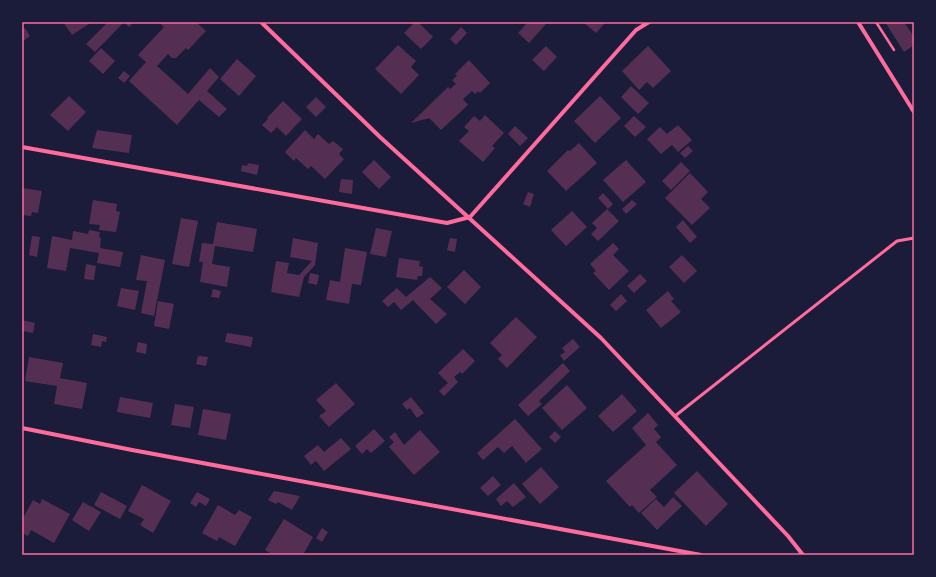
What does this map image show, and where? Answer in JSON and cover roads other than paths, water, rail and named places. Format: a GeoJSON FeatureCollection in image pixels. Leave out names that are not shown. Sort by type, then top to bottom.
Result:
{"type":"FeatureCollection","features":[{"type":"Feature","properties":{"kind":"street"},"geometry":{"type":"LineString","coordinates":[[261,22],[380,137],[470,217],[601,338],[788,536],[803,555]]}},
{"type":"Feature","properties":{"kind":"street"},"geometry":{"type":"LineString","coordinates":[[22,147],[447,223],[470,217],[636,30],[649,22]]}},
{"type":"Feature","properties":{"kind":"street"},"geometry":{"type":"LineString","coordinates":[[858,22],[914,112]]}},
{"type":"Feature","properties":{"kind":"street"},"geometry":{"type":"LineString","coordinates":[[22,428],[701,555]]}},
{"type":"Feature","properties":{"kind":"lane"},"geometry":{"type":"LineString","coordinates":[[675,416],[897,241],[914,238]]}}]}
